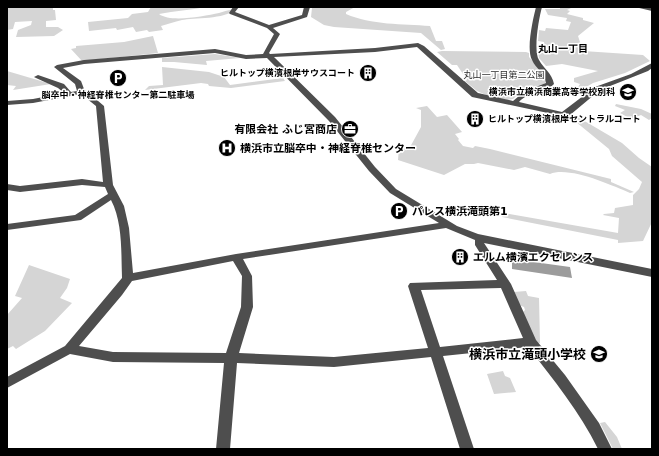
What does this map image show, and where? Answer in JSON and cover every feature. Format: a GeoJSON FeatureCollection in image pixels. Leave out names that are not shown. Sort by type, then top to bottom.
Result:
{"type":"FeatureCollection","features":[{"type":"Feature","properties":{"kind":"street"},"geometry":{"type":"LineString","coordinates":[[236,7],[232,13],[269,27],[277,34],[266,52],[332,119],[372,169],[394,191],[460,232],[482,239],[652,273]]}},
{"type":"Feature","properties":{"kind":"street"},"geometry":{"type":"LineString","coordinates":[[269,27],[305,16],[307,7]]}},
{"type":"Feature","properties":{"kind":"street"},"geometry":{"type":"LineString","coordinates":[[514,104],[523,93],[546,87],[550,84],[549,75],[534,58],[533,54],[536,19],[539,7]]}},
{"type":"Feature","properties":{"kind":"street"},"geometry":{"type":"LineString","coordinates":[[638,7],[652,9]]}},
{"type":"Feature","properties":{"kind":"street"},"geometry":{"type":"LineString","coordinates":[[7,383],[69,349],[118,292],[128,278],[124,228],[119,206],[108,185],[100,106],[95,99],[78,89],[78,83],[57,67],[84,62],[215,51],[246,56],[375,50],[418,45],[476,95],[562,114],[567,113],[602,86],[634,76],[652,65]]}},
{"type":"Feature","properties":{"kind":"street"},"geometry":{"type":"LineString","coordinates":[[38,77],[61,86],[70,94]]}},
{"type":"Feature","properties":{"kind":"street"},"geometry":{"type":"LineString","coordinates":[[7,103],[33,101],[82,92]]}},
{"type":"Feature","properties":{"kind":"street"},"geometry":{"type":"LineString","coordinates":[[7,187],[20,189],[82,182],[108,185]]}},
{"type":"Feature","properties":{"kind":"street"},"geometry":{"type":"LineString","coordinates":[[7,226],[78,218],[114,194]]}},
{"type":"Feature","properties":{"kind":"street"},"geometry":{"type":"LineString","coordinates":[[128,278],[236,257],[448,225]]}},
{"type":"Feature","properties":{"kind":"street"},"geometry":{"type":"LineString","coordinates":[[482,239],[479,242],[480,246],[505,284],[531,342],[560,379],[594,427],[605,449]]}},
{"type":"Feature","properties":{"kind":"street"},"geometry":{"type":"LineString","coordinates":[[223,449],[231,358],[247,307],[247,276],[236,257]]}},
{"type":"Feature","properties":{"kind":"street"},"geometry":{"type":"LineString","coordinates":[[467,449],[414,286],[505,284]]}},
{"type":"Feature","properties":{"kind":"street"},"geometry":{"type":"LineString","coordinates":[[69,349],[112,357],[231,358],[334,362],[531,342]]}},
{"type":"Feature","properties":{"kind":"green space"},"geometry":{"type":"Polygon","coordinates":[[[7,7],[53,7],[53,10],[55,10],[56,20],[46,21],[46,27],[58,27],[63,30],[54,36],[16,37],[18,30],[31,25],[32,21],[15,22],[13,29],[7,30],[7,7]]]}},
{"type":"Feature","properties":{"kind":"green space"},"geometry":{"type":"Polygon","coordinates":[[[151,7],[206,7],[159,14],[164,17],[171,18],[197,17],[234,10],[230,13],[217,17],[182,20],[161,26],[163,30],[136,32],[133,27],[117,30],[116,28],[89,31],[88,22],[128,18],[132,14],[148,12],[151,7]]]}},
{"type":"Feature","properties":{"kind":"green space"},"geometry":{"type":"Polygon","coordinates":[[[355,7],[346,12],[346,14],[356,18],[376,22],[430,26],[436,41],[442,41],[445,49],[441,50],[421,33],[324,25],[311,17],[312,8],[355,7]]]}},
{"type":"Feature","properties":{"kind":"green space"},"geometry":{"type":"Polygon","coordinates":[[[573,7],[567,10],[570,11],[567,14],[583,18],[583,20],[594,23],[578,36],[583,51],[643,55],[650,61],[625,73],[593,83],[574,93],[580,84],[574,82],[574,78],[598,71],[562,64],[546,66],[539,58],[538,51],[546,51],[544,42],[538,41],[539,30],[545,31],[546,28],[568,30],[571,22],[566,21],[567,18],[548,15],[545,9],[573,7]]]}},
{"type":"Feature","properties":{"kind":"green space"},"geometry":{"type":"Polygon","coordinates":[[[153,36],[158,53],[82,61],[71,49],[76,48],[76,46],[124,42],[153,36]]]}},
{"type":"Feature","properties":{"kind":"green space","name":"丸山一丁目第二公園"},"geometry":{"type":"Polygon","coordinates":[[[437,52],[526,52],[529,53],[529,57],[543,72],[547,81],[544,84],[523,90],[513,99],[507,100],[486,95],[477,91],[465,81],[467,80],[457,65],[452,65],[437,52]]]}},
{"type":"Feature","properties":{"kind":"green space"},"geometry":{"type":"Polygon","coordinates":[[[215,54],[240,58],[206,61],[207,65],[162,62],[162,58],[215,54]]]}},
{"type":"Feature","properties":{"kind":"green space"},"geometry":{"type":"Polygon","coordinates":[[[162,67],[209,72],[224,77],[230,85],[283,78],[285,81],[231,88],[209,86],[208,84],[201,83],[145,90],[149,86],[163,85],[162,67]]]}},
{"type":"Feature","properties":{"kind":"green space"},"geometry":{"type":"Polygon","coordinates":[[[7,71],[51,84],[13,90],[16,86],[7,85],[7,71]]]}},
{"type":"Feature","properties":{"kind":"green space"},"geometry":{"type":"Polygon","coordinates":[[[616,104],[641,109],[652,114],[652,118],[649,120],[641,115],[631,119],[620,113],[625,110],[615,106],[616,104]]]}},
{"type":"Feature","properties":{"kind":"green space"},"geometry":{"type":"Polygon","coordinates":[[[427,106],[437,117],[447,115],[462,132],[455,134],[463,146],[473,148],[475,146],[490,149],[611,179],[611,182],[634,192],[630,193],[579,174],[568,172],[550,174],[525,167],[514,170],[478,163],[465,164],[444,175],[398,160],[399,148],[409,149],[421,127],[421,110],[416,108],[427,106]]]}},
{"type":"Feature","properties":{"kind":"green space"},"geometry":{"type":"Polygon","coordinates":[[[576,116],[622,143],[652,167],[652,222],[643,241],[618,243],[618,240],[502,217],[503,213],[618,233],[619,218],[603,215],[614,213],[615,208],[633,205],[633,195],[639,189],[642,182],[612,156],[609,149],[576,122],[572,121],[576,116]]]}},
{"type":"Feature","properties":{"kind":"green space"},"geometry":{"type":"Polygon","coordinates":[[[29,265],[70,279],[67,288],[60,298],[72,303],[45,331],[16,349],[13,346],[7,349],[7,315],[22,298],[15,296],[29,265]]]}},
{"type":"Feature","properties":{"kind":"green space"},"geometry":{"type":"Polygon","coordinates":[[[526,291],[528,296],[539,298],[540,343],[538,344],[531,334],[523,312],[525,310],[524,307],[519,305],[514,292],[526,291]]]}},
{"type":"Feature","properties":{"kind":"green space"},"geometry":{"type":"Polygon","coordinates":[[[503,371],[505,376],[510,378],[516,392],[494,394],[487,374],[503,371]]]}},
{"type":"Feature","properties":{"kind":"green space"},"geometry":{"type":"Polygon","coordinates":[[[605,422],[617,437],[622,449],[613,449],[600,423],[605,422]]]}},
{"type":"Feature","properties":{"kind":"shaded area"},"geometry":{"type":"Polygon","coordinates":[[[512,259],[570,267],[572,278],[512,269],[512,259]]]}},
{"type":"Feature","properties":{"kind":"place","name":"ヒルトップ横濱根岸サウスコート"},"geometry":{"type":"Point","coordinates":[368,73]}},
{"type":"Feature","properties":{"kind":"place","name":"脳卒中・神経脊椎センター第二駐車場"},"geometry":{"type":"Point","coordinates":[118,78]}},
{"type":"Feature","properties":{"kind":"place","name":"横浜市立横浜商業高等学校別科"},"geometry":{"type":"Point","coordinates":[628,92]}},
{"type":"Feature","properties":{"kind":"place","name":"ヒルトップ横濱根岸セントラルコート"},"geometry":{"type":"Point","coordinates":[475,119]}},
{"type":"Feature","properties":{"kind":"place","name":"有限会社 ふじ宮商店"},"geometry":{"type":"Point","coordinates":[350,129]}},
{"type":"Feature","properties":{"kind":"place","name":"横浜市立脳卒中・神経脊椎センター"},"geometry":{"type":"Point","coordinates":[227,148]}},
{"type":"Feature","properties":{"kind":"place","name":"パレス横浜滝頭第1"},"geometry":{"type":"Point","coordinates":[399,211]}},
{"type":"Feature","properties":{"kind":"place","name":"エルム横濱エクセレンス"},"geometry":{"type":"Point","coordinates":[460,257]}},
{"type":"Feature","properties":{"kind":"place","name":"横浜市立滝頭小学校"},"geometry":{"type":"Point","coordinates":[599,354]}},
{"type":"Feature","properties":{"kind":"district","name":"丸山一丁目"},"geometry":{"type":"Point","coordinates":[563,48]}}]}
